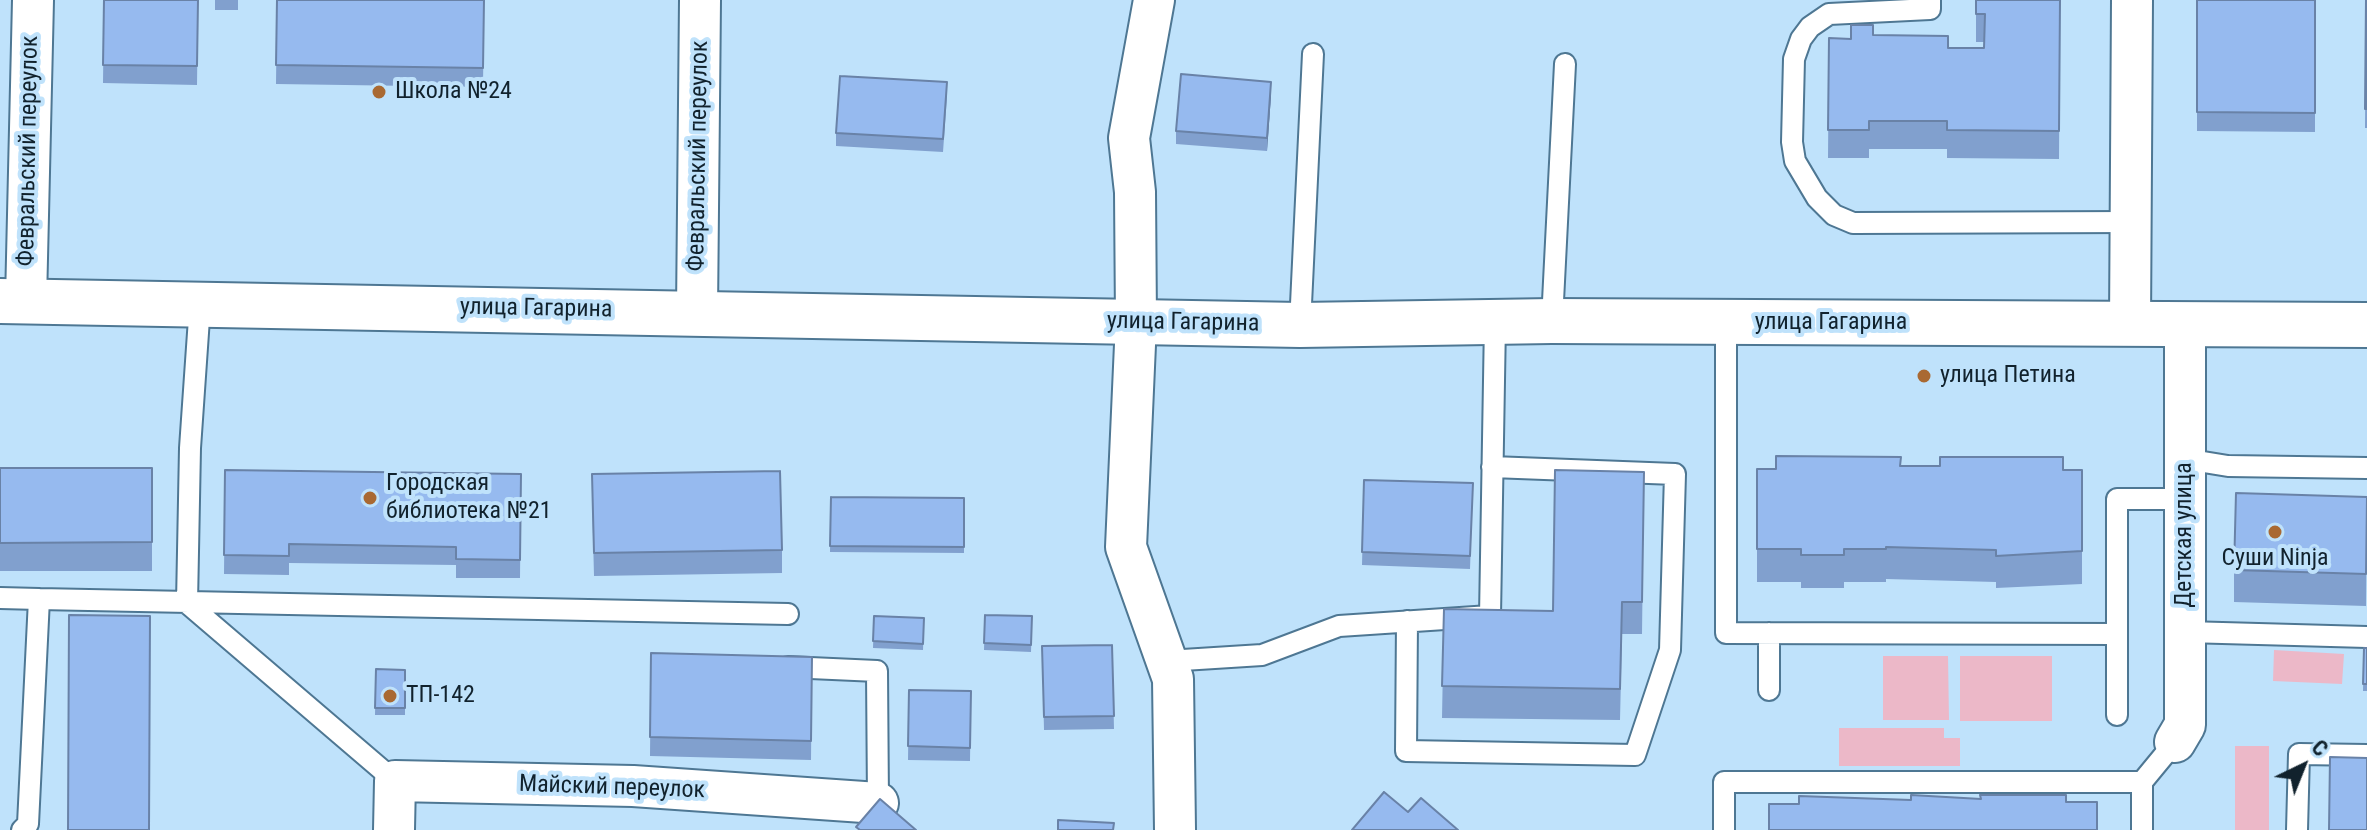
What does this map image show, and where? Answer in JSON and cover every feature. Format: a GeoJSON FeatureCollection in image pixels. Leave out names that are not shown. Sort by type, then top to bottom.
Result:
{"type":"FeatureCollection","features":[{"type":"Feature","properties":{"kind":"street","name":"Февральский переулок"},"geometry":{"type":"LineString","coordinates":[[13,301],[33,0]]}},
{"type":"Feature","properties":{"kind":"street","name":"Февральский переулок"},"geometry":{"type":"LineString","coordinates":[[697,312],[700,0]]}},
{"type":"Feature","properties":{"kind":"street"},"geometry":{"type":"LineString","coordinates":[[1154,0],[1129,138],[1135,192],[1136,322],[1126,547],[1173,679],[1175,830]]}},
{"type":"Feature","properties":{"kind":"street"},"geometry":{"type":"LineString","coordinates":[[2130,324],[2132,0]]}},
{"type":"Feature","properties":{"kind":"street","name":"улица Гагарина"},"geometry":{"type":"LineString","coordinates":[[13,301],[1300,325],[1552,321],[2367,325]]}},
{"type":"Feature","properties":{"kind":"street","name":"Детская улица"},"geometry":{"type":"LineString","coordinates":[[2175,742],[2185,725],[2185,324]]}},
{"type":"Feature","properties":{"kind":"street"},"geometry":{"type":"LineString","coordinates":[[394,830],[395,781]]}},
{"type":"Feature","properties":{"kind":"street","name":"Майский переулок"},"geometry":{"type":"LineString","coordinates":[[395,781],[633,786],[878,803]]}},
{"type":"Feature","properties":{"kind":"lane"},"geometry":{"type":"LineString","coordinates":[[1930,0],[1930,9],[1829,14],[1810,27],[1801,39],[1794,59],[1792,142],[1795,161],[1817,198],[1834,215],[1853,223],[2132,222]]}},
{"type":"Feature","properties":{"kind":"lane"},"geometry":{"type":"LineString","coordinates":[[1300,325],[1313,54]]}},
{"type":"Feature","properties":{"kind":"lane"},"geometry":{"type":"LineString","coordinates":[[1552,321],[1565,64]]}},
{"type":"Feature","properties":{"kind":"lane"},"geometry":{"type":"LineString","coordinates":[[187,603],[190,448],[200,304]]}},
{"type":"Feature","properties":{"kind":"lane"},"geometry":{"type":"LineString","coordinates":[[1167,661],[1262,655],[1339,626],[1490,616],[1495,322]]}},
{"type":"Feature","properties":{"kind":"lane"},"geometry":{"type":"LineString","coordinates":[[1726,322],[1726,633],[2117,634]]}},
{"type":"Feature","properties":{"kind":"lane"},"geometry":{"type":"LineString","coordinates":[[2185,459],[2228,466],[2367,468]]}},
{"type":"Feature","properties":{"kind":"lane"},"geometry":{"type":"LineString","coordinates":[[1407,621],[1406,751],[1635,755],[1670,650],[1675,474],[1492,467]]}},
{"type":"Feature","properties":{"kind":"lane"},"geometry":{"type":"LineString","coordinates":[[2117,715],[2117,499],[2185,499]]}},
{"type":"Feature","properties":{"kind":"lane"},"geometry":{"type":"LineString","coordinates":[[0,598],[788,614]]}},
{"type":"Feature","properties":{"kind":"lane"},"geometry":{"type":"LineString","coordinates":[[26,828],[39,599]]}},
{"type":"Feature","properties":{"kind":"lane"},"geometry":{"type":"LineString","coordinates":[[187,603],[395,781]]}},
{"type":"Feature","properties":{"kind":"lane"},"geometry":{"type":"LineString","coordinates":[[2186,632],[2367,637]]}},
{"type":"Feature","properties":{"kind":"lane"},"geometry":{"type":"LineString","coordinates":[[1769,633],[1769,690]]}},
{"type":"Feature","properties":{"kind":"lane"},"geometry":{"type":"LineString","coordinates":[[770,666],[877,671],[878,803]]}},
{"type":"Feature","properties":{"kind":"lane"},"geometry":{"type":"LineString","coordinates":[[2142,830],[2142,782],[2175,742]]}},
{"type":"Feature","properties":{"kind":"lane"},"geometry":{"type":"LineString","coordinates":[[2297,830],[2299,754],[2367,755]]}},
{"type":"Feature","properties":{"kind":"lane"},"geometry":{"type":"LineString","coordinates":[[1724,830],[1724,782],[2142,782]]}},
{"type":"Feature","properties":{"kind":"shaded area"},"geometry":{"type":"Polygon","coordinates":[[[2274,650],[2344,654],[2342,684],[2273,681],[2274,650]]]}},
{"type":"Feature","properties":{"kind":"shaded area"},"geometry":{"type":"Polygon","coordinates":[[[1883,656],[1948,656],[1949,720],[1883,720],[1883,656]]]}},
{"type":"Feature","properties":{"kind":"shaded area"},"geometry":{"type":"Polygon","coordinates":[[[1960,656],[2052,656],[2052,721],[1960,721],[1960,656]]]}},
{"type":"Feature","properties":{"kind":"shaded area"},"geometry":{"type":"Polygon","coordinates":[[[1839,728],[1944,728],[1944,738],[1960,738],[1960,766],[1839,766],[1839,728]]]}},
{"type":"Feature","properties":{"kind":"shaded area"},"geometry":{"type":"Polygon","coordinates":[[[2235,746],[2269,746],[2269,830],[2235,830],[2235,746]]]}},
{"type":"Feature","properties":{"kind":"building"},"geometry":{"type":"Polygon","coordinates":[[[104,0],[198,0],[197,66],[103,65],[104,0]]]}},
{"type":"Feature","properties":{"kind":"building"},"geometry":{"type":"Polygon","coordinates":[[[277,0],[484,0],[483,68],[276,65],[277,0]]]}},
{"type":"Feature","properties":{"kind":"building"},"geometry":{"type":"Polygon","coordinates":[[[1976,0],[2060,0],[2059,131],[1947,130],[1947,121],[1869,121],[1869,130],[1828,130],[1829,38],[1851,39],[1851,25],[1873,25],[1873,35],[1948,36],[1948,48],[1984,48],[1985,14],[1976,14],[1976,0]]]}},
{"type":"Feature","properties":{"kind":"building"},"geometry":{"type":"Polygon","coordinates":[[[2197,0],[2315,0],[2315,113],[2197,112],[2197,0]]]}},
{"type":"Feature","properties":{"kind":"building"},"geometry":{"type":"Polygon","coordinates":[[[2366,0],[2367,109],[2365,109],[2366,0]]]}},
{"type":"Feature","properties":{"kind":"building"},"geometry":{"type":"Polygon","coordinates":[[[1181,74],[1271,82],[1267,138],[1176,131],[1181,74]]]}},
{"type":"Feature","properties":{"kind":"building"},"geometry":{"type":"Polygon","coordinates":[[[840,76],[947,82],[943,139],[836,133],[840,76]]]}},
{"type":"Feature","properties":{"kind":"building"},"geometry":{"type":"Polygon","coordinates":[[[1776,456],[1901,457],[1900,466],[1940,466],[1940,457],[2063,457],[2063,470],[2082,470],[2082,551],[1996,556],[1996,550],[1886,547],[1844,549],[1844,555],[1801,555],[1801,549],[1757,549],[1757,469],[1776,469],[1776,456]]]}},
{"type":"Feature","properties":{"kind":"building"},"geometry":{"type":"Polygon","coordinates":[[[0,468],[152,468],[152,542],[0,543],[0,468]]]}},
{"type":"Feature","properties":{"kind":"building"},"geometry":{"type":"Polygon","coordinates":[[[225,470],[521,474],[520,560],[456,559],[456,547],[289,544],[289,556],[224,555],[225,470]]]}},
{"type":"Feature","properties":{"kind":"building"},"geometry":{"type":"Polygon","coordinates":[[[1555,470],[1644,472],[1642,602],[1622,602],[1620,689],[1442,686],[1444,609],[1553,611],[1555,470]]]}},
{"type":"Feature","properties":{"kind":"building"},"geometry":{"type":"Polygon","coordinates":[[[780,471],[782,550],[594,553],[592,474],[780,471]]]}},
{"type":"Feature","properties":{"kind":"building"},"geometry":{"type":"Polygon","coordinates":[[[1364,480],[1473,483],[1470,556],[1362,552],[1364,480]]]}},
{"type":"Feature","properties":{"kind":"building"},"geometry":{"type":"Polygon","coordinates":[[[2236,493],[2367,497],[2366,574],[2234,570],[2236,493]]]}},
{"type":"Feature","properties":{"kind":"building"},"geometry":{"type":"Polygon","coordinates":[[[831,497],[964,498],[964,547],[830,546],[831,497]]]}},
{"type":"Feature","properties":{"kind":"building"},"geometry":{"type":"Polygon","coordinates":[[[69,615],[150,616],[149,830],[68,830],[69,615]]]}},
{"type":"Feature","properties":{"kind":"building"},"geometry":{"type":"Polygon","coordinates":[[[985,615],[1032,616],[1031,645],[984,643],[985,615]]]}},
{"type":"Feature","properties":{"kind":"building"},"geometry":{"type":"Polygon","coordinates":[[[874,616],[924,618],[923,644],[873,641],[874,616]]]}},
{"type":"Feature","properties":{"kind":"building"},"geometry":{"type":"Polygon","coordinates":[[[1112,645],[1114,716],[1044,717],[1042,646],[1112,645]]]}},
{"type":"Feature","properties":{"kind":"building"},"geometry":{"type":"Polygon","coordinates":[[[2364,648],[2367,648],[2367,684],[2363,684],[2364,648]]]}},
{"type":"Feature","properties":{"kind":"building"},"geometry":{"type":"Polygon","coordinates":[[[651,653],[812,657],[811,741],[650,737],[651,653]]]}},
{"type":"Feature","properties":{"kind":"building","name":"ТП-142"},"geometry":{"type":"Polygon","coordinates":[[[376,669],[405,670],[405,708],[375,708],[376,669]]]}},
{"type":"Feature","properties":{"kind":"building"},"geometry":{"type":"Polygon","coordinates":[[[909,690],[971,691],[970,748],[908,746],[909,690]]]}},
{"type":"Feature","properties":{"kind":"building"},"geometry":{"type":"Polygon","coordinates":[[[2330,757],[2367,758],[2367,830],[2329,830],[2330,757]]]}},
{"type":"Feature","properties":{"kind":"building"},"geometry":{"type":"Polygon","coordinates":[[[1384,792],[1408,812],[1421,798],[1458,830],[1352,830],[1384,792]]]}},
{"type":"Feature","properties":{"kind":"building"},"geometry":{"type":"Polygon","coordinates":[[[1911,795],[1981,799],[1980,795],[2066,795],[2066,802],[2097,802],[2097,830],[1769,830],[1769,804],[1799,804],[1799,796],[1911,800],[1911,795]]]}},
{"type":"Feature","properties":{"kind":"building"},"geometry":{"type":"Polygon","coordinates":[[[880,799],[916,830],[860,830],[856,827],[880,799]]]}},
{"type":"Feature","properties":{"kind":"building"},"geometry":{"type":"Polygon","coordinates":[[[1058,820],[1114,823],[1113,830],[1058,830],[1058,820]]]}},
{"type":"Feature","properties":{"kind":"place","name":"Школа №24"},"geometry":{"type":"Point","coordinates":[379,92]}},
{"type":"Feature","properties":{"kind":"place","name":"улица Петина"},"geometry":{"type":"Point","coordinates":[1924,376]}},
{"type":"Feature","properties":{"kind":"place","name":"Городская библиотека №21"},"geometry":{"type":"Point","coordinates":[370,498]}},
{"type":"Feature","properties":{"kind":"place","name":"Суши Ninja"},"geometry":{"type":"Point","coordinates":[2275,532]}},
{"type":"Feature","properties":{"kind":"place","name":"ТП-142"},"geometry":{"type":"Point","coordinates":[390,696]}}]}
